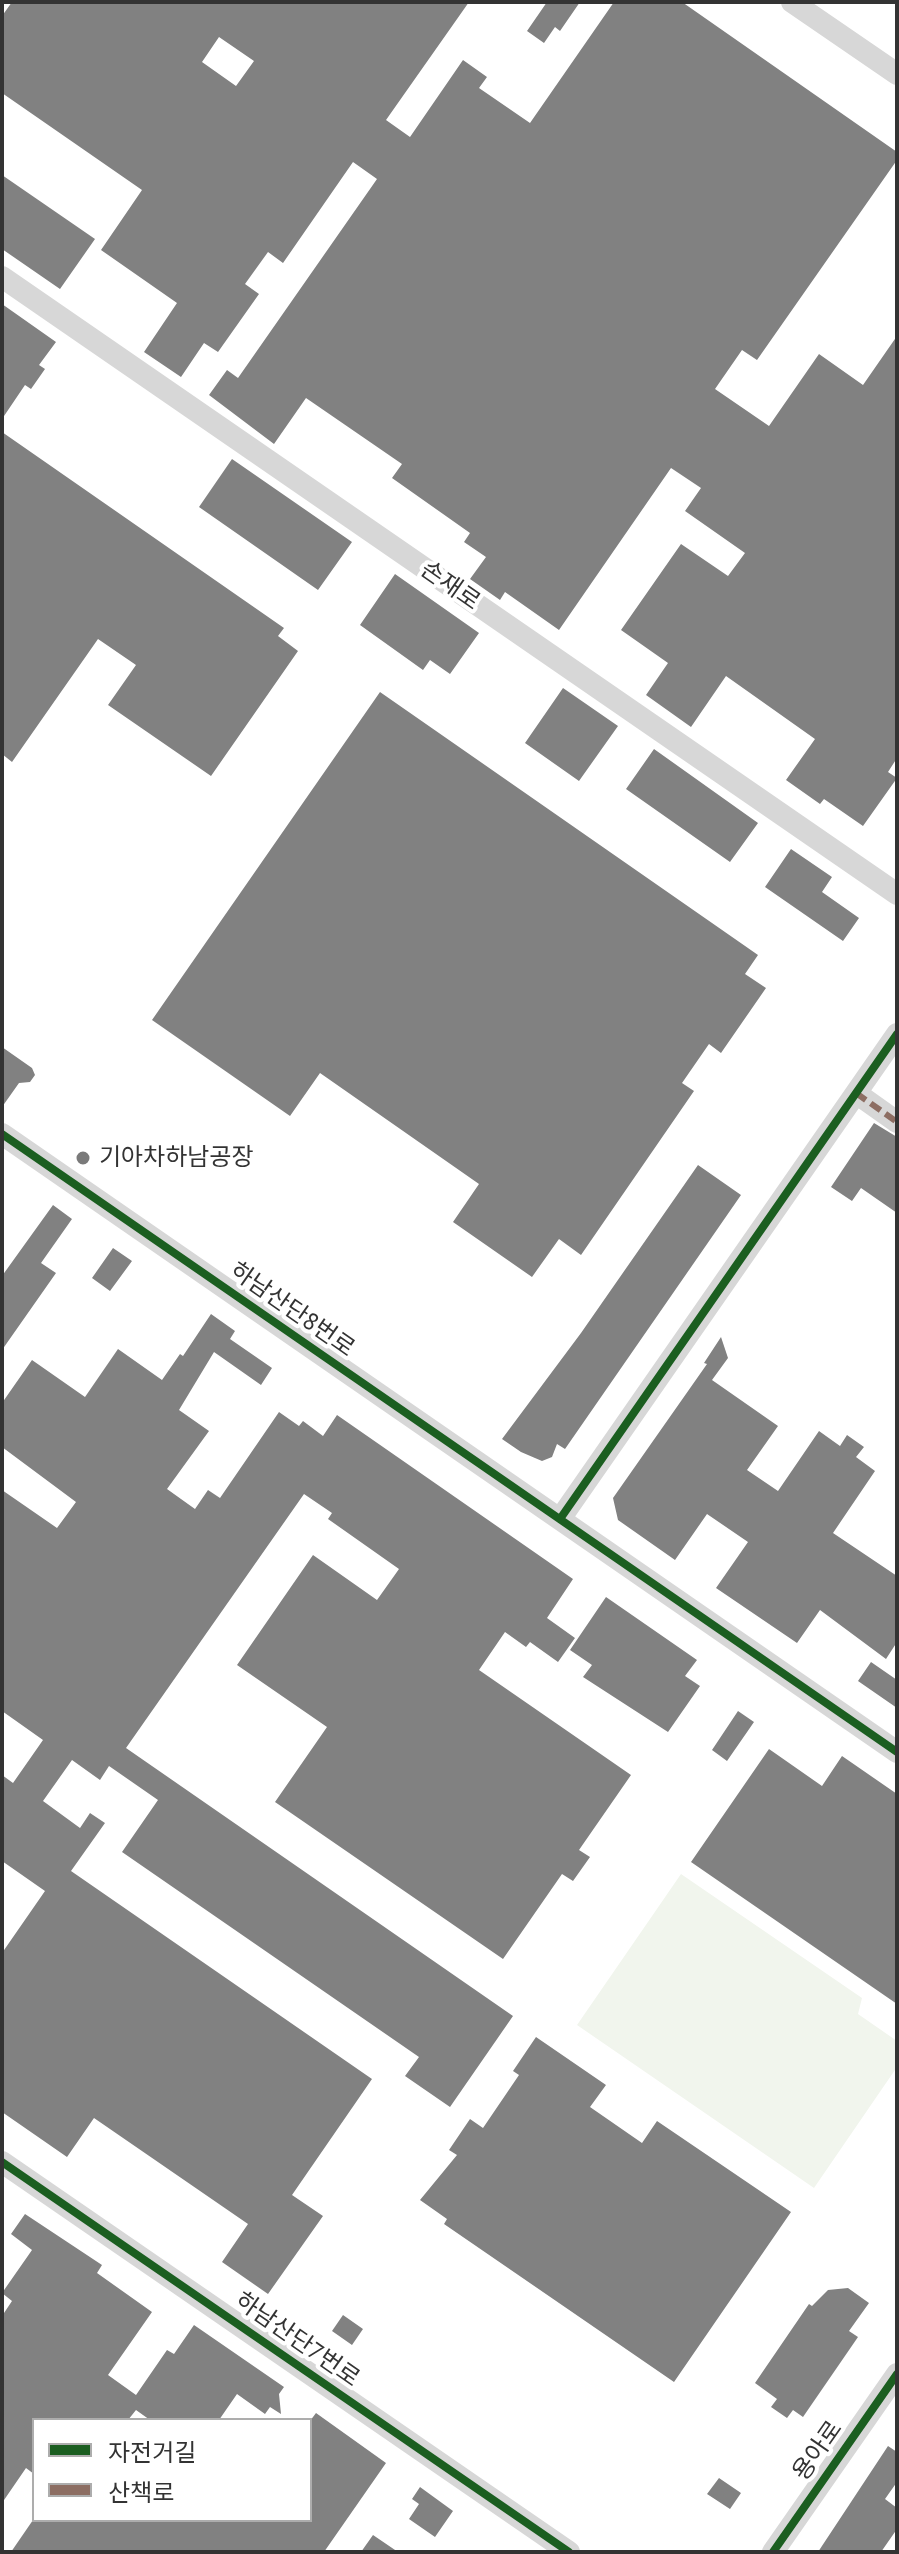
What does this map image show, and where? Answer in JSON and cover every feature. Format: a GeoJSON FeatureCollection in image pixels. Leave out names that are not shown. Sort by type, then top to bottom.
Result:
{"type":"FeatureCollection","features":[{"type":"Feature","properties":{"kind":"street"},"geometry":{"type":"LineString","coordinates":[[792,2],[897,74]]}},
{"type":"Feature","properties":{"kind":"street","name":"손재로"},"geometry":{"type":"LineString","coordinates":[[2,277],[897,894]]}},
{"type":"Feature","properties":{"kind":"street"},"geometry":{"type":"LineString","coordinates":[[560,1519],[897,1034]]}},
{"type":"Feature","properties":{"kind":"street"},"geometry":{"type":"LineString","coordinates":[[856,1093],[897,1122]]}},
{"type":"Feature","properties":{"kind":"street","name":"하남산단8번로"},"geometry":{"type":"LineString","coordinates":[[2,1134],[897,1752]]}},
{"type":"Feature","properties":{"kind":"street","name":"하남산단7번로"},"geometry":{"type":"LineString","coordinates":[[2,2162],[569,2552]]}},
{"type":"Feature","properties":{"kind":"street","name":"용아로"},"geometry":{"type":"LineString","coordinates":[[773,2552],[897,2374]]}},
{"type":"Feature","properties":{"kind":"shaded area"},"geometry":{"type":"Polygon","coordinates":[[[681,1874],[862,1998],[858,2014],[897,2041],[897,2067],[814,2188],[577,2025],[681,1874]]]}},
{"type":"Feature","properties":{"kind":"building"},"geometry":{"type":"Polygon","coordinates":[[[12,2],[469,2],[386,120],[410,137],[463,60],[487,77],[479,88],[530,123],[614,2],[682,2],[897,152],[897,160],[757,360],[742,350],[715,389],[769,426],[819,354],[863,385],[897,336],[897,758],[888,772],[897,778],[863,826],[824,799],[820,804],[786,780],[815,739],[726,676],[691,727],[646,695],[668,663],[621,630],[681,544],[728,576],[745,553],[685,511],[701,488],[671,468],[559,630],[505,592],[500,600],[470,579],[486,557],[464,542],[470,533],[392,478],[402,464],[306,398],[274,444],[209,395],[227,370],[238,378],[377,179],[353,162],[283,263],[268,252],[245,284],[259,294],[218,352],[204,343],[181,377],[144,352],[177,303],[101,250],[142,190],[2,93],[2,16],[12,2]],[[219,37],[202,62],[236,86],[254,61],[219,37]]]}},
{"type":"Feature","properties":{"kind":"building"},"geometry":{"type":"Polygon","coordinates":[[[547,2],[580,2],[560,31],[555,27],[544,43],[527,31],[547,2]]]}},
{"type":"Feature","properties":{"kind":"building"},"geometry":{"type":"Polygon","coordinates":[[[2,175],[95,239],[60,289],[2,249],[2,175]]]}},
{"type":"Feature","properties":{"kind":"building"},"geometry":{"type":"Polygon","coordinates":[[[2,304],[56,342],[39,365],[45,369],[31,389],[25,385],[2,419],[2,304]]]}},
{"type":"Feature","properties":{"kind":"building"},"geometry":{"type":"Polygon","coordinates":[[[2,432],[284,628],[278,636],[298,651],[211,776],[108,705],[136,665],[98,639],[12,762],[2,754],[2,432]]]}},
{"type":"Feature","properties":{"kind":"building"},"geometry":{"type":"Polygon","coordinates":[[[232,459],[352,542],[318,590],[199,507],[232,459]]]}},
{"type":"Feature","properties":{"kind":"building"},"geometry":{"type":"Polygon","coordinates":[[[395,574],[479,633],[450,674],[430,660],[423,670],[360,625],[395,574]]]}},
{"type":"Feature","properties":{"kind":"building"},"geometry":{"type":"Polygon","coordinates":[[[563,688],[618,726],[579,781],[525,743],[563,688]]]}},
{"type":"Feature","properties":{"kind":"building"},"geometry":{"type":"Polygon","coordinates":[[[380,692],[758,955],[745,974],[766,988],[721,1053],[709,1044],[682,1083],[694,1091],[581,1255],[559,1239],[532,1277],[453,1222],[479,1184],[320,1073],[290,1116],[152,1020],[380,692]]]}},
{"type":"Feature","properties":{"kind":"building"},"geometry":{"type":"Polygon","coordinates":[[[654,749],[758,823],[730,862],[626,789],[654,749]]]}},
{"type":"Feature","properties":{"kind":"building"},"geometry":{"type":"Polygon","coordinates":[[[791,849],[832,877],[822,892],[859,918],[843,941],[765,887],[791,849]]]}},
{"type":"Feature","properties":{"kind":"building"},"geometry":{"type":"Polygon","coordinates":[[[2,1047],[32,1068],[35,1075],[30,1082],[19,1083],[2,1107],[2,1047]]]}},
{"type":"Feature","properties":{"kind":"building"},"geometry":{"type":"Polygon","coordinates":[[[874,1123],[897,1137],[897,1213],[861,1188],[852,1201],[831,1187],[874,1123]]]}},
{"type":"Feature","properties":{"kind":"building"},"geometry":{"type":"Polygon","coordinates":[[[698,1165],[741,1195],[565,1449],[557,1444],[552,1457],[542,1461],[521,1452],[502,1439],[581,1333],[698,1165]]]}},
{"type":"Feature","properties":{"kind":"building"},"geometry":{"type":"Polygon","coordinates":[[[53,1205],[72,1219],[41,1263],[56,1273],[2,1350],[2,1276],[53,1205]]]}},
{"type":"Feature","properties":{"kind":"building"},"geometry":{"type":"Polygon","coordinates":[[[113,1248],[132,1261],[110,1291],[92,1278],[113,1248]]]}},
{"type":"Feature","properties":{"kind":"building"},"geometry":{"type":"Polygon","coordinates":[[[211,1314],[235,1331],[230,1339],[272,1368],[261,1385],[214,1352],[179,1410],[209,1431],[167,1489],[195,1509],[208,1490],[220,1498],[279,1412],[299,1426],[303,1421],[323,1436],[337,1415],[573,1579],[547,1618],[575,1638],[558,1662],[530,1642],[526,1647],[505,1632],[479,1670],[631,1775],[579,1850],[590,1857],[573,1881],[562,1874],[503,1959],[275,1802],[327,1727],[237,1665],[313,1555],[377,1600],[399,1569],[328,1519],[332,1513],[304,1494],[126,1748],[513,2016],[450,2107],[405,2076],[419,2057],[122,1852],[158,1800],[109,1766],[100,1780],[72,1760],[43,1801],[80,1828],[90,1813],[105,1823],[71,1871],[372,2079],[292,2195],[323,2216],[268,2294],[222,2262],[248,2224],[94,2118],[67,2157],[2,2112],[2,1953],[45,1891],[2,1861],[2,1775],[13,1783],[43,1740],[2,1711],[2,1490],[57,1528],[76,1502],[2,1447],[2,1403],[32,1360],[85,1397],[118,1349],[162,1380],[180,1354],[183,1356],[211,1314]]]}},
{"type":"Feature","properties":{"kind":"building"},"geometry":{"type":"Polygon","coordinates":[[[721,1337],[728,1358],[712,1380],[778,1426],[747,1470],[778,1491],[819,1431],[840,1446],[847,1435],[864,1447],[856,1457],[875,1471],[833,1533],[897,1576],[897,1642],[886,1659],[820,1610],[797,1643],[716,1588],[748,1542],[707,1514],[675,1560],[618,1520],[613,1498],[707,1364],[704,1363],[721,1337]]]}},
{"type":"Feature","properties":{"kind":"building"},"geometry":{"type":"Polygon","coordinates":[[[606,1597],[697,1660],[685,1676],[700,1686],[668,1732],[583,1677],[592,1665],[570,1650],[606,1597]]]}},
{"type":"Feature","properties":{"kind":"building"},"geometry":{"type":"Polygon","coordinates":[[[871,1662],[897,1680],[897,1708],[858,1681],[871,1662]]]}},
{"type":"Feature","properties":{"kind":"building"},"geometry":{"type":"Polygon","coordinates":[[[738,1711],[754,1722],[727,1761],[712,1750],[738,1711]]]}},
{"type":"Feature","properties":{"kind":"building"},"geometry":{"type":"Polygon","coordinates":[[[769,1749],[822,1786],[842,1756],[897,1794],[897,2004],[691,1862],[769,1749]]]}},
{"type":"Feature","properties":{"kind":"building"},"geometry":{"type":"Polygon","coordinates":[[[536,2037],[606,2085],[590,2107],[642,2143],[657,2121],[791,2212],[674,2382],[444,2224],[447,2219],[420,2200],[457,2155],[449,2150],[470,2119],[483,2128],[519,2075],[513,2071],[536,2037]]]}},
{"type":"Feature","properties":{"kind":"building"},"geometry":{"type":"Polygon","coordinates":[[[25,2214],[102,2265],[97,2273],[152,2312],[108,2375],[136,2395],[167,2350],[174,2354],[194,2325],[284,2387],[279,2394],[281,2414],[270,2407],[265,2414],[237,2394],[220,2418],[147,2418],[136,2410],[130,2418],[32,2418],[32,2472],[26,2468],[2,2503],[2,2316],[12,2301],[2,2293],[32,2250],[11,2234],[25,2214]]]}},
{"type":"Feature","properties":{"kind":"building"},"geometry":{"type":"Polygon","coordinates":[[[848,2288],[869,2303],[849,2331],[858,2337],[803,2417],[793,2410],[787,2418],[771,2407],[777,2399],[755,2383],[809,2304],[812,2306],[828,2290],[848,2288]]]}},
{"type":"Feature","properties":{"kind":"building"},"geometry":{"type":"Polygon","coordinates":[[[343,2315],[363,2329],[352,2345],[332,2331],[343,2315]]]}},
{"type":"Feature","properties":{"kind":"building"},"geometry":{"type":"Polygon","coordinates":[[[316,2413],[386,2463],[324,2552],[11,2552],[32,2521],[312,2522],[312,2418],[316,2413]]]}},
{"type":"Feature","properties":{"kind":"building"},"geometry":{"type":"Polygon","coordinates":[[[888,2446],[897,2452],[897,2482],[885,2499],[897,2508],[897,2529],[881,2552],[818,2552],[888,2446]]]}},
{"type":"Feature","properties":{"kind":"building"},"geometry":{"type":"Polygon","coordinates":[[[719,2478],[741,2493],[730,2509],[707,2494],[719,2478]]]}},
{"type":"Feature","properties":{"kind":"building"},"geometry":{"type":"Polygon","coordinates":[[[420,2487],[453,2511],[435,2537],[409,2519],[419,2504],[412,2499],[420,2487]]]}},
{"type":"Feature","properties":{"kind":"building"},"geometry":{"type":"Polygon","coordinates":[[[373,2535],[398,2552],[361,2552],[373,2535]]]}},
{"type":"Feature","properties":{"kind":"marked path"},"geometry":{"type":"LineString","coordinates":[[856,1093],[897,1122]]}},
{"type":"Feature","properties":{"kind":"cycle path"},"geometry":{"type":"LineString","coordinates":[[560,1519],[897,1034]]}},
{"type":"Feature","properties":{"kind":"cycle path"},"geometry":{"type":"LineString","coordinates":[[2,1134],[897,1752]]}},
{"type":"Feature","properties":{"kind":"cycle path"},"geometry":{"type":"LineString","coordinates":[[2,2162],[569,2552]]}},
{"type":"Feature","properties":{"kind":"cycle path"},"geometry":{"type":"LineString","coordinates":[[773,2552],[897,2374]]}},
{"type":"Feature","properties":{"kind":"place","name":"기아차하남공장"},"geometry":{"type":"Point","coordinates":[83,1158]}}]}
